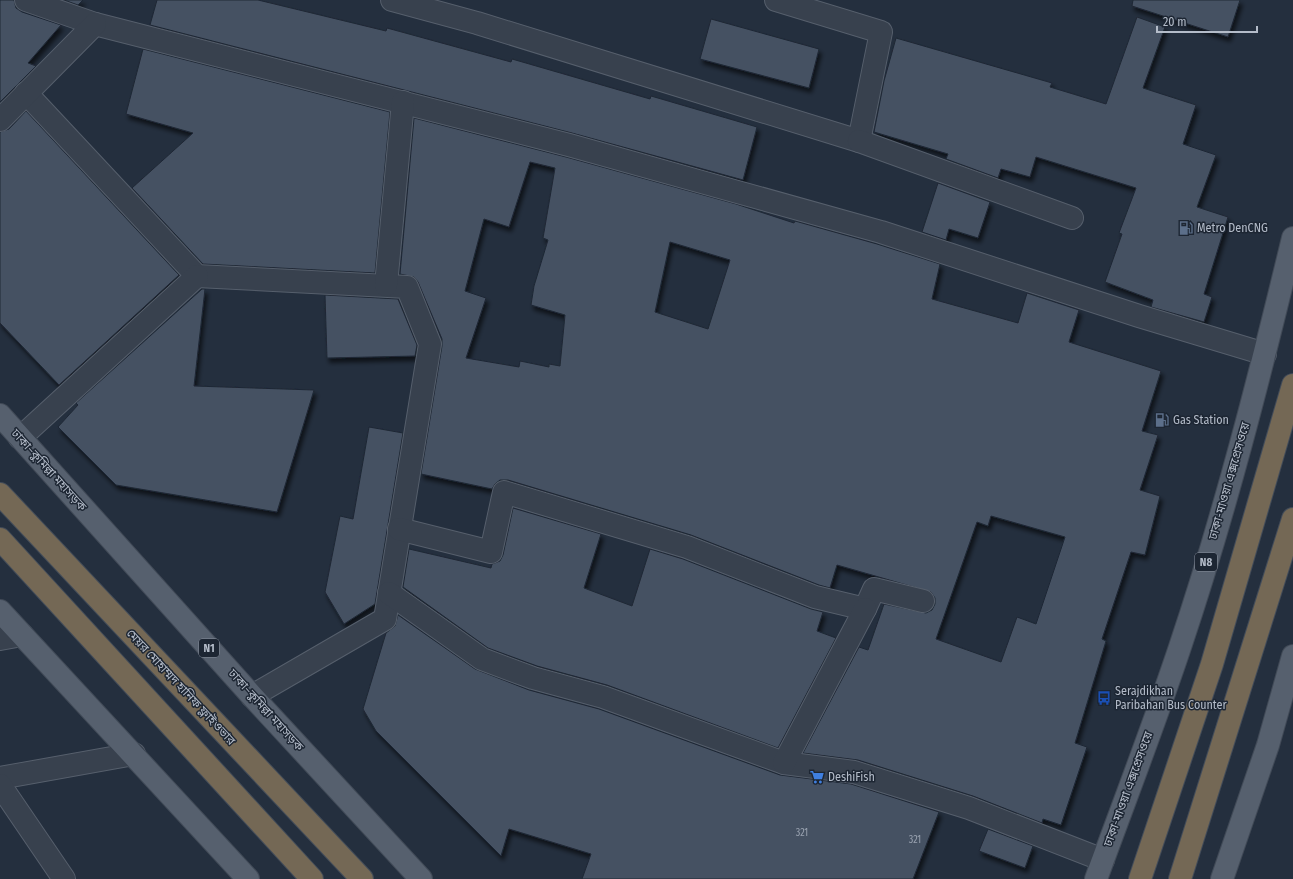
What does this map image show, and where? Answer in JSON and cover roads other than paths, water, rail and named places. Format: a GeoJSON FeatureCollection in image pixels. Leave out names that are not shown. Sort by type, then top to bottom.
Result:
{"type":"FeatureCollection","features":[{"type":"Feature","properties":{"kind":"highway"},"geometry":{"type":"LineString","coordinates":[[1140,879],[1212,664],[1293,385]]}},
{"type":"Feature","properties":{"kind":"highway","name":"মেয়র মোহাম্মদ হানিফ ফ্লাইওভার"},"geometry":{"type":"LineString","coordinates":[[0,494],[362,879]]}},
{"type":"Feature","properties":{"kind":"highway"},"geometry":{"type":"LineString","coordinates":[[1180,879],[1293,519]]}},
{"type":"Feature","properties":{"kind":"highway"},"geometry":{"type":"LineString","coordinates":[[0,539],[312,879]]}},
{"type":"Feature","properties":{"kind":"main road","name":"ঢাকা-মাওয়া এক্সপ্রেসওয়ে"},"geometry":{"type":"LineString","coordinates":[[1099,869],[1180,648],[1226,496],[1265,354],[1293,238]]}},
{"type":"Feature","properties":{"kind":"main road","name":"ঢাকা–কুমিল্লা মহাসড়ক"},"geometry":{"type":"LineString","coordinates":[[0,415],[252,696],[421,879]]}},
{"type":"Feature","properties":{"kind":"main road"},"geometry":{"type":"LineString","coordinates":[[0,611],[134,754],[248,879]]}},
{"type":"Feature","properties":{"kind":"main road"},"geometry":{"type":"LineString","coordinates":[[1222,879],[1268,745],[1293,656]]}},
{"type":"Feature","properties":{"kind":"street"},"geometry":{"type":"LineString","coordinates":[[26,0],[95,24],[569,144],[881,232],[1139,316],[1265,354]]}},
{"type":"Feature","properties":{"kind":"street"},"geometry":{"type":"LineString","coordinates":[[392,0],[477,23],[859,141],[1072,218]]}},
{"type":"Feature","properties":{"kind":"street"},"geometry":{"type":"LineString","coordinates":[[776,0],[881,32],[859,141]]}},
{"type":"Feature","properties":{"kind":"street"},"geometry":{"type":"LineString","coordinates":[[0,120],[95,24]]}},
{"type":"Feature","properties":{"kind":"street"},"geometry":{"type":"LineString","coordinates":[[26,93],[197,276],[407,286],[430,344],[385,619],[252,696]]}},
{"type":"Feature","properties":{"kind":"street"},"geometry":{"type":"LineString","coordinates":[[386,285],[403,102]]}},
{"type":"Feature","properties":{"kind":"street"},"geometry":{"type":"LineString","coordinates":[[20,438],[197,276]]}},
{"type":"Feature","properties":{"kind":"street"},"geometry":{"type":"LineString","coordinates":[[400,529],[491,552],[504,492],[687,547],[815,596],[865,609]]}},
{"type":"Feature","properties":{"kind":"street"},"geometry":{"type":"LineString","coordinates":[[784,763],[874,589],[923,600]]}},
{"type":"Feature","properties":{"kind":"street"},"geometry":{"type":"LineString","coordinates":[[389,593],[482,659],[533,678],[603,697],[784,763],[854,772],[969,808],[1099,869]]}},
{"type":"Feature","properties":{"kind":"street"},"geometry":{"type":"LineString","coordinates":[[0,639],[22,635]]}},
{"type":"Feature","properties":{"kind":"street"},"geometry":{"type":"LineString","coordinates":[[0,778],[134,754]]}},
{"type":"Feature","properties":{"kind":"street"},"geometry":{"type":"LineString","coordinates":[[0,785],[64,879]]}},
{"type":"Feature","properties":{"kind":"place","name":"Metro DenCNG"},"geometry":{"type":"Point","coordinates":[1186,228]}},
{"type":"Feature","properties":{"kind":"place","name":"Gas Station"},"geometry":{"type":"Point","coordinates":[1162,420]}},
{"type":"Feature","properties":{"kind":"place","name":"Serajdikhan Paribahan Bus Counter"},"geometry":{"type":"Point","coordinates":[1104,698]}},
{"type":"Feature","properties":{"kind":"place","name":"DeshiFish"},"geometry":{"type":"Point","coordinates":[817,777]}}]}
